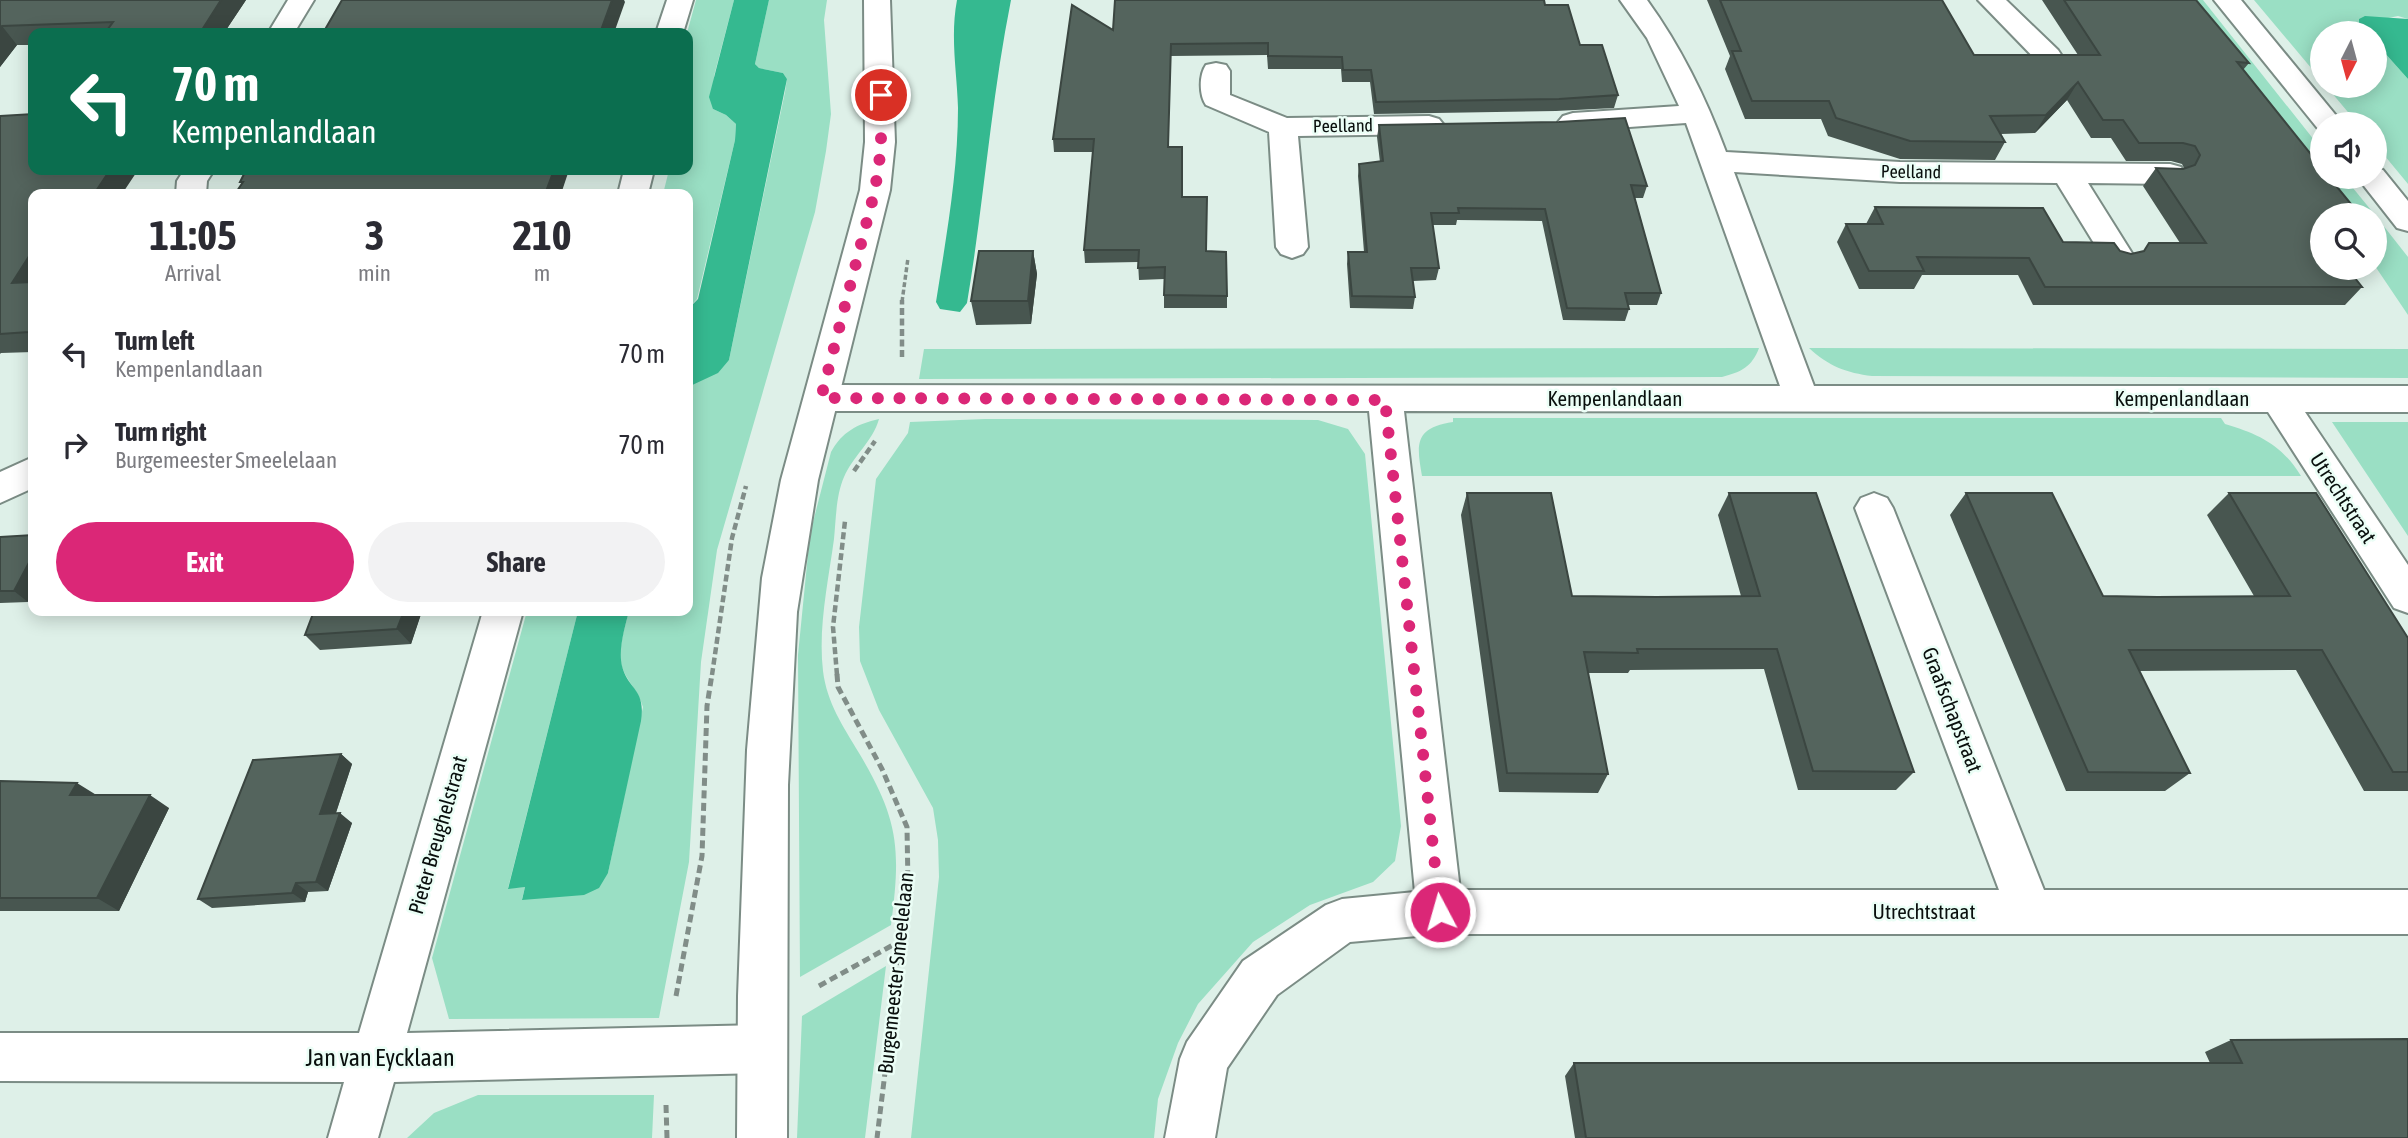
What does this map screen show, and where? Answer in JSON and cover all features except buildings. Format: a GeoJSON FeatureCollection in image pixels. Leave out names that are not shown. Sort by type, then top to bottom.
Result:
{"type":"FeatureCollection","features":[{"type":"Feature","properties":{"kind":"street"},"geometry":{"type":"LineString","coordinates":[[284,28],[301,0]]}},
{"type":"Feature","properties":{"kind":"street"},"geometry":{"type":"LineString","coordinates":[[672,28],[680,0]]}},
{"type":"Feature","properties":{"kind":"street"},"geometry":{"type":"LineString","coordinates":[[762,1138],[761,1049],[768,737],[775,636],[795,494],[875,190],[881,149],[881,95],[875,34],[877,0]]}},
{"type":"Feature","properties":{"kind":"street"},"geometry":{"type":"LineString","coordinates":[[1633,0],[1660,37],[1697,113],[1802,399]]}},
{"type":"Feature","properties":{"kind":"street"},"geometry":{"type":"LineString","coordinates":[[1991,0],[2048,56]]}},
{"type":"Feature","properties":{"kind":"street"},"geometry":{"type":"LineString","coordinates":[[2227,0],[2319,112]]}},
{"type":"Feature","properties":{"kind":"street","name":"Peelland"},"geometry":{"type":"LineString","coordinates":[[1216,71],[1216,99],[1283,127],[1461,124]]}},
{"type":"Feature","properties":{"kind":"street"},"geometry":{"type":"LineString","coordinates":[[1543,123],[1697,113]]}},
{"type":"Feature","properties":{"kind":"street","name":"Peelland"},"geometry":{"type":"LineString","coordinates":[[1283,127],[1292,247]]}},
{"type":"Feature","properties":{"kind":"street","name":"Peelland"},"geometry":{"type":"LineString","coordinates":[[1714,161],[1834,170],[2170,174]]}},
{"type":"Feature","properties":{"kind":"street"},"geometry":{"type":"LineString","coordinates":[[2067,174],[2119,258]]}},
{"type":"Feature","properties":{"kind":"street"},"geometry":{"type":"LineString","coordinates":[[2382,189],[2408,221]]}},
{"type":"Feature","properties":{"kind":"street","name":"Kempenlandlaan"},"geometry":{"type":"LineString","coordinates":[[821,398],[2408,399]]}},
{"type":"Feature","properties":{"kind":"street"},"geometry":{"type":"LineString","coordinates":[[1385,400],[1440,912]]}},
{"type":"Feature","properties":{"kind":"street","name":"Utrechtstraat"},"geometry":{"type":"LineString","coordinates":[[2279,400],[2408,597]]}},
{"type":"Feature","properties":{"kind":"street"},"geometry":{"type":"LineString","coordinates":[[0,489],[28,474]]}},
{"type":"Feature","properties":{"kind":"street","name":"Graafschapstraat"},"geometry":{"type":"LineString","coordinates":[[1874,508],[2029,912]]}},
{"type":"Feature","properties":{"kind":"street","name":"Pieter Breughelstraat"},"geometry":{"type":"LineString","coordinates":[[353,1138],[502,616]]}},
{"type":"Feature","properties":{"kind":"street","name":"Utrechtstraat"},"geometry":{"type":"LineString","coordinates":[[1190,1138],[1204,1059],[1260,978],[1342,921],[1440,912],[2408,912]]}},
{"type":"Feature","properties":{"kind":"street","name":"Jan van Eycklaan"},"geometry":{"type":"LineString","coordinates":[[0,1057],[375,1059],[651,1054],[761,1049]]}},
{"type":"Feature","properties":{"kind":"path"},"geometry":{"type":"LineString","coordinates":[[851,480],[855,468],[882,432],[892,398],[902,355],[901,308],[909,250]]}},
{"type":"Feature","properties":{"kind":"path","name":"Burgemeester Smeelelaan"},"geometry":{"type":"LineString","coordinates":[[845,519],[833,627],[838,687],[882,769],[907,827],[908,885],[877,1138]]}},
{"type":"Feature","properties":{"kind":"path"},"geometry":{"type":"LineString","coordinates":[[761,1049],[800,996],[901,940]]}},
{"type":"Feature","properties":{"kind":"shaded area"},"geometry":{"type":"Polygon","coordinates":[[[696,0],[734,0],[714,76],[713,109],[736,124],[735,140],[697,299],[693,303],[693,189],[664,189],[668,175],[693,175],[693,28],[688,28],[696,0]]]}},
{"type":"Feature","properties":{"kind":"shaded area"},"geometry":{"type":"Polygon","coordinates":[[[734,0],[769,0],[755,64],[759,68],[783,73],[787,79],[729,360],[718,373],[693,385],[693,304],[698,299],[735,140],[736,124],[713,109],[709,97],[734,0]]]}},
{"type":"Feature","properties":{"kind":"shaded area"},"geometry":{"type":"Polygon","coordinates":[[[769,0],[827,0],[824,20],[831,114],[826,151],[815,212],[717,550],[701,662],[689,862],[659,1018],[449,1019],[432,958],[526,616],[577,616],[508,888],[525,887],[522,899],[608,873],[643,707],[622,667],[620,653],[628,616],[693,616],[693,384],[729,360],[787,79],[783,73],[759,68],[755,64],[769,0]]]}},
{"type":"Feature","properties":{"kind":"shaded area"},"geometry":{"type":"Polygon","coordinates":[[[957,0],[1011,0],[967,303],[960,312],[940,309],[936,302],[956,157],[958,108],[954,27],[957,0]]]}},
{"type":"Feature","properties":{"kind":"shaded area"},"geometry":{"type":"Polygon","coordinates":[[[2175,0],[2203,0],[2310,135],[2310,179],[2175,0]]]}},
{"type":"Feature","properties":{"kind":"shaded area"},"geometry":{"type":"Polygon","coordinates":[[[2254,0],[2408,0],[2408,19],[2398,16],[2374,21],[2310,21],[2310,67],[2254,0]]]}},
{"type":"Feature","properties":{"kind":"shaded area"},"geometry":{"type":"Polygon","coordinates":[[[2365,16],[2408,19],[2408,79],[2387,55],[2387,21],[2359,19],[2365,16]]]}},
{"type":"Feature","properties":{"kind":"shaded area"},"geometry":{"type":"Polygon","coordinates":[[[2387,55],[2408,79],[2408,184],[2387,159],[2387,112],[2348,112],[2336,98],[2387,98],[2387,55]]]}},
{"type":"Feature","properties":{"kind":"shaded area"},"geometry":{"type":"Polygon","coordinates":[[[2317,189],[2354,189],[2365,203],[2328,203],[2317,189]]]}},
{"type":"Feature","properties":{"kind":"shaded area"},"geometry":{"type":"Polygon","coordinates":[[[2387,230],[2408,257],[2408,315],[2384,280],[2387,280],[2387,230]]]}},
{"type":"Feature","properties":{"kind":"shaded area"},"geometry":{"type":"Polygon","coordinates":[[[1759,348],[1745,368],[1722,377],[919,379],[924,349],[1759,348]]]}},
{"type":"Feature","properties":{"kind":"shaded area"},"geometry":{"type":"Polygon","coordinates":[[[1809,348],[2408,349],[2408,378],[1872,376],[1838,368],[1809,348]]]}},
{"type":"Feature","properties":{"kind":"shaded area"},"geometry":{"type":"Polygon","coordinates":[[[1453,418],[2221,418],[2225,424],[2269,442],[2286,456],[2301,476],[1422,476],[1419,454],[1421,439],[1431,428],[1453,422],[1453,418]]]}},
{"type":"Feature","properties":{"kind":"shaded area"},"geometry":{"type":"Polygon","coordinates":[[[879,419],[848,469],[839,491],[824,605],[822,655],[825,683],[832,704],[882,797],[894,836],[896,875],[891,925],[800,977],[798,655],[810,534],[831,452],[851,430],[879,419]]]}},
{"type":"Feature","properties":{"kind":"shaded area"},"geometry":{"type":"Polygon","coordinates":[[[985,419],[1318,420],[1348,429],[1365,454],[1401,826],[1395,861],[1373,882],[1310,905],[1253,942],[1198,1004],[1178,1043],[1158,1099],[1154,1138],[911,1138],[939,877],[938,840],[933,808],[879,710],[860,661],[859,627],[876,479],[908,433],[910,422],[985,419]]]}},
{"type":"Feature","properties":{"kind":"shaded area"},"geometry":{"type":"Polygon","coordinates":[[[2332,422],[2408,422],[2408,536],[2332,422]]]}},
{"type":"Feature","properties":{"kind":"shaded area"},"geometry":{"type":"Polygon","coordinates":[[[577,616],[628,616],[621,652],[622,666],[639,695],[642,710],[608,873],[599,888],[584,895],[522,900],[525,887],[508,889],[577,616]]]}},
{"type":"Feature","properties":{"kind":"shaded area"},"geometry":{"type":"Polygon","coordinates":[[[886,966],[865,1138],[797,1138],[802,1016],[886,966]]]}},
{"type":"Feature","properties":{"kind":"shaded area"},"geometry":{"type":"Polygon","coordinates":[[[478,1095],[654,1095],[652,1138],[407,1138],[434,1113],[478,1095]]]}},
{"type":"Feature","properties":{"kind":"route"},"geometry":{"type":"LineString","coordinates":[[881,95],[881,149],[875,190],[844,318],[821,398],[1385,400],[1440,912]]}}]}
